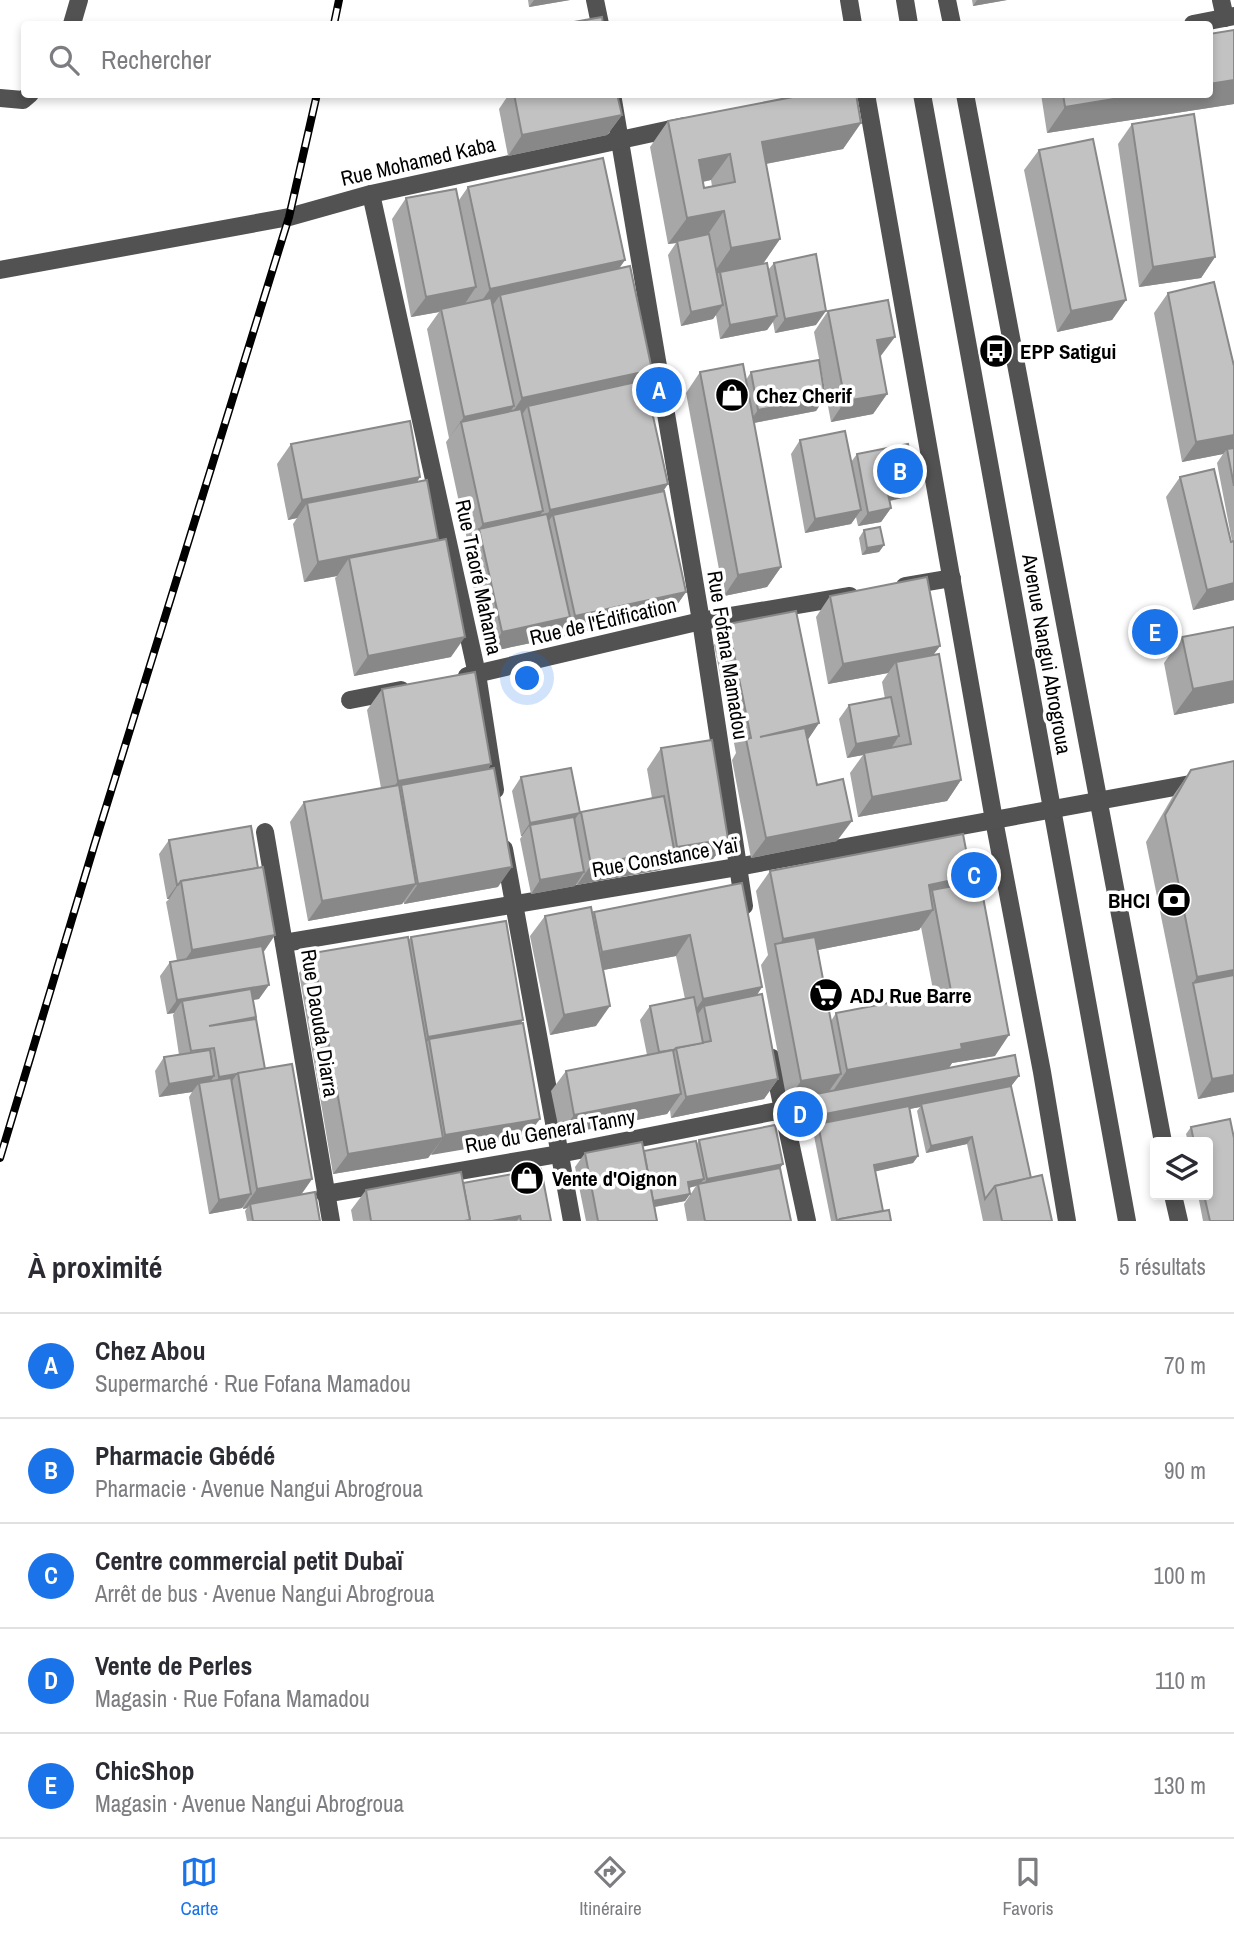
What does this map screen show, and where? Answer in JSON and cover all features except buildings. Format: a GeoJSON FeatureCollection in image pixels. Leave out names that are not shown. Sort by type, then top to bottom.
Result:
{"type":"FeatureCollection","features":[{"type":"Feature","properties":{"kind":"street"},"geometry":{"type":"LineString","coordinates":[[73,21],[79,0]]}},
{"type":"Feature","properties":{"kind":"street"},"geometry":{"type":"LineString","coordinates":[[596,0],[600,21]]}},
{"type":"Feature","properties":{"kind":"street"},"geometry":{"type":"LineString","coordinates":[[849,0],[852,21]]}},
{"type":"Feature","properties":{"kind":"street"},"geometry":{"type":"LineString","coordinates":[[905,0],[908,21]]}},
{"type":"Feature","properties":{"kind":"street"},"geometry":{"type":"LineString","coordinates":[[947,0],[951,21]]}},
{"type":"Feature","properties":{"kind":"street"},"geometry":{"type":"LineString","coordinates":[[1201,21],[1227,11]]}},
{"type":"Feature","properties":{"kind":"street"},"geometry":{"type":"LineString","coordinates":[[0,98],[25,98]]}},
{"type":"Feature","properties":{"kind":"street","name":"Rue Fofana Mamadou"},"geometry":{"type":"LineString","coordinates":[[613,98],[701,621],[747,921]]}},
{"type":"Feature","properties":{"kind":"street"},"geometry":{"type":"LineString","coordinates":[[867,98],[1067,1221]]}},
{"type":"Feature","properties":{"kind":"street","name":"Avenue Nangui Abrogroua"},"geometry":{"type":"LineString","coordinates":[[923,98],[1127,1221]]}},
{"type":"Feature","properties":{"kind":"street","name":"Avenue Nangui Abrogroua"},"geometry":{"type":"LineString","coordinates":[[966,98],[1096,802],[1162,1137]]}},
{"type":"Feature","properties":{"kind":"street","name":"Rue Mohamed Kaba"},"geometry":{"type":"LineString","coordinates":[[0,270],[289,217],[371,194],[699,123]]}},
{"type":"Feature","properties":{"kind":"street","name":"Rue Traoré Mahama"},"geometry":{"type":"LineString","coordinates":[[371,194],[477,674],[498,811]]}},
{"type":"Feature","properties":{"kind":"street","name":"Rue de l'Édification"},"geometry":{"type":"LineString","coordinates":[[452,679],[701,621],[952,578]]}},
{"type":"Feature","properties":{"kind":"street"},"geometry":{"type":"LineString","coordinates":[[350,700],[414,687]]}},
{"type":"Feature","properties":{"kind":"street","name":"Rue Constance Yaï"},"geometry":{"type":"LineString","coordinates":[[284,943],[737,867],[1234,776]]}},
{"type":"Feature","properties":{"kind":"street","name":"Rue Daouda Diarra"},"geometry":{"type":"LineString","coordinates":[[265,832],[331,1221]]}},
{"type":"Feature","properties":{"kind":"street"},"geometry":{"type":"LineString","coordinates":[[503,838],[513,906],[572,1221]]}},
{"type":"Feature","properties":{"kind":"street"},"geometry":{"type":"LineString","coordinates":[[769,1042],[807,1221]]}},
{"type":"Feature","properties":{"kind":"street","name":"Rue du General Tanny"},"geometry":{"type":"LineString","coordinates":[[325,1194],[559,1154],[782,1110]]}},
{"type":"Feature","properties":{"kind":"street"},"geometry":{"type":"LineString","coordinates":[[1174,1200],[1179,1221]]}},
{"type":"Feature","properties":{"kind":"railway"},"geometry":{"type":"LineString","coordinates":[[335,21],[339,0]]}},
{"type":"Feature","properties":{"kind":"railway"},"geometry":{"type":"LineString","coordinates":[[0,1158],[289,217],[316,98]]}},
{"type":"Feature","properties":{"kind":"place","name":"EPP Satigui"},"geometry":{"type":"Point","coordinates":[996,351]}},
{"type":"Feature","properties":{"kind":"place","name":"Chez Abou"},"geometry":{"type":"Point","coordinates":[659,390]}},
{"type":"Feature","properties":{"kind":"place","name":"Chez Cherif"},"geometry":{"type":"Point","coordinates":[732,395]}},
{"type":"Feature","properties":{"kind":"place","name":"Pharmacie Gbédé"},"geometry":{"type":"Point","coordinates":[900,471]}},
{"type":"Feature","properties":{"kind":"place","name":"ChicShop"},"geometry":{"type":"Point","coordinates":[1155,632]}},
{"type":"Feature","properties":{"kind":"place","name":"Centre commercial petit Dubaï"},"geometry":{"type":"Point","coordinates":[974,875]}},
{"type":"Feature","properties":{"kind":"place","name":"BHCI"},"geometry":{"type":"Point","coordinates":[1174,900]}},
{"type":"Feature","properties":{"kind":"place","name":"ADJ Rue Barre"},"geometry":{"type":"Point","coordinates":[826,995]}},
{"type":"Feature","properties":{"kind":"place","name":"Vente de Perles"},"geometry":{"type":"Point","coordinates":[800,1114]}},
{"type":"Feature","properties":{"kind":"place","name":"Vente d'Oignon"},"geometry":{"type":"Point","coordinates":[527,1178]}}]}
